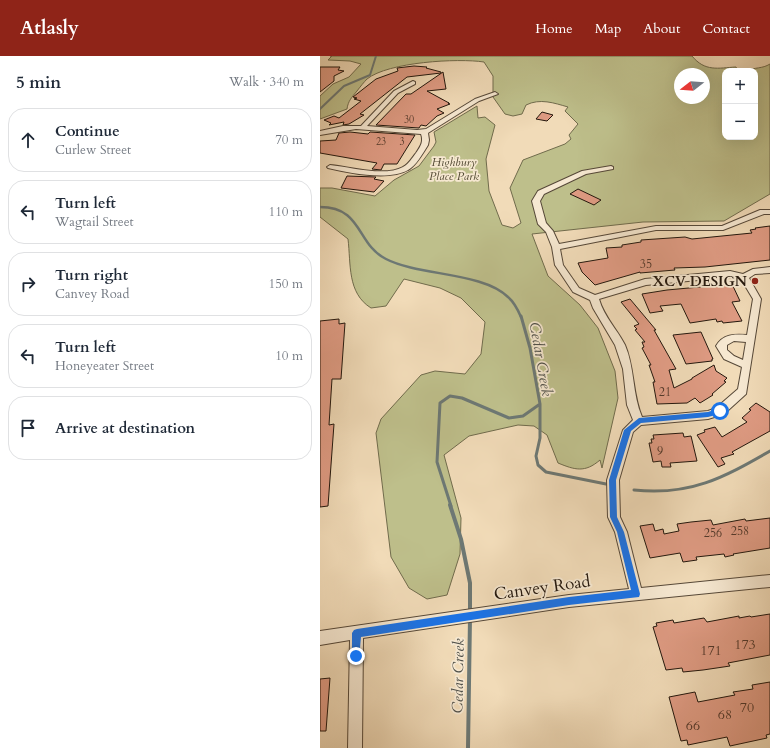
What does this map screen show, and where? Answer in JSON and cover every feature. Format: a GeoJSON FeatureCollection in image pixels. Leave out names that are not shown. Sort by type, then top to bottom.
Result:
{"type":"FeatureCollection","features":[{"type":"Feature","properties":{"kind":"street"},"geometry":{"type":"LineString","coordinates":[[363,127],[396,92],[413,83]]}},
{"type":"Feature","properties":{"kind":"street"},"geometry":{"type":"LineString","coordinates":[[320,133],[343,128],[363,127],[424,132],[434,128],[477,100],[495,94]]}},
{"type":"Feature","properties":{"kind":"street"},"geometry":{"type":"LineString","coordinates":[[330,167],[386,173],[396,172],[407,167],[426,145],[427,139],[424,132]]}},
{"type":"Feature","properties":{"kind":"street"},"geometry":{"type":"LineString","coordinates":[[611,168],[584,172],[538,197],[536,201],[542,224],[549,231],[556,246],[558,265],[576,290],[594,298],[645,282],[730,274],[744,277],[753,272],[770,270]]}},
{"type":"Feature","properties":{"kind":"street"},"geometry":{"type":"LineString","coordinates":[[556,246],[592,241],[656,228],[723,228],[763,212],[770,212]]}},
{"type":"Feature","properties":{"kind":"street"},"geometry":{"type":"LineString","coordinates":[[636,594],[621,532],[614,517],[612,480],[628,430],[639,421],[708,415],[720,411],[743,391],[757,299],[744,277]]}},
{"type":"Feature","properties":{"kind":"street"},"geometry":{"type":"LineString","coordinates":[[594,298],[597,308],[620,345],[628,369],[632,405],[639,421]]}},
{"type":"Feature","properties":{"kind":"street"},"geometry":{"type":"LineString","coordinates":[[747,365],[728,358],[724,355],[721,346],[726,340],[732,338],[751,339]]}},
{"type":"Feature","properties":{"kind":"street","name":"Canvey Road"},"geometry":{"type":"LineString","coordinates":[[320,638],[569,601],[770,581]]}},
{"type":"Feature","properties":{"kind":"street"},"geometry":{"type":"LineString","coordinates":[[355,748],[357,633]]}},
{"type":"Feature","properties":{"kind":"green space","name":"Highbury Place Park"},"geometry":{"type":"Polygon","coordinates":[[[332,56],[692,56],[702,65],[707,67],[736,68],[722,68],[722,140],[758,140],[758,68],[770,64],[770,194],[724,221],[643,222],[532,234],[548,276],[580,305],[598,328],[615,371],[618,398],[602,468],[600,460],[585,469],[575,469],[558,463],[547,435],[534,426],[518,425],[469,436],[444,455],[461,518],[460,554],[447,595],[427,599],[409,588],[391,557],[376,433],[381,419],[421,375],[435,371],[465,374],[481,354],[485,322],[461,298],[440,288],[404,279],[386,306],[371,308],[363,302],[354,286],[350,268],[348,239],[320,217],[320,188],[332,188],[375,196],[394,180],[419,166],[436,142],[434,132],[477,106],[478,118],[485,117],[495,125],[486,159],[489,191],[502,225],[513,228],[521,223],[510,188],[523,160],[565,144],[571,139],[569,135],[578,124],[565,111],[568,107],[547,102],[536,102],[526,105],[522,114],[513,116],[505,114],[493,97],[493,76],[484,62],[472,61],[441,61],[406,65],[377,73],[363,83],[350,99],[347,109],[320,119],[320,96],[333,84],[349,77],[361,64],[350,61],[328,60],[332,56]]]}},
{"type":"Feature","properties":{"kind":"building"},"geometry":{"type":"Polygon","coordinates":[[[414,66],[427,67],[426,68],[441,73],[407,77],[360,114],[364,115],[349,124],[343,125],[344,122],[329,125],[331,123],[324,120],[334,116],[339,118],[361,101],[354,99],[357,98],[353,97],[376,79],[398,71],[397,68],[414,66]]]}},
{"type":"Feature","properties":{"kind":"building"},"geometry":{"type":"Polygon","coordinates":[[[320,67],[340,67],[338,70],[344,71],[334,76],[334,81],[320,92],[320,67]]]}},
{"type":"Feature","properties":{"kind":"building"},"geometry":{"type":"Polygon","coordinates":[[[443,72],[446,89],[427,91],[450,104],[437,109],[444,113],[437,116],[426,126],[421,125],[419,128],[376,125],[406,94],[411,94],[443,72]]]}},
{"type":"Feature","properties":{"kind":"building"},"geometry":{"type":"Polygon","coordinates":[[[542,112],[553,115],[547,121],[536,119],[542,112]]]}},
{"type":"Feature","properties":{"kind":"building"},"geometry":{"type":"Polygon","coordinates":[[[350,132],[415,135],[397,164],[384,164],[381,170],[372,169],[377,163],[320,153],[320,141],[336,140],[339,133],[350,132]]]}},
{"type":"Feature","properties":{"kind":"building"},"geometry":{"type":"Polygon","coordinates":[[[347,176],[376,177],[374,179],[384,181],[374,192],[341,188],[347,176]]]}},
{"type":"Feature","properties":{"kind":"building"},"geometry":{"type":"Polygon","coordinates":[[[578,189],[601,200],[594,205],[570,194],[578,189]]]}},
{"type":"Feature","properties":{"kind":"building"},"geometry":{"type":"Polygon","coordinates":[[[770,226],[770,260],[705,267],[674,268],[675,270],[640,272],[595,285],[582,272],[578,263],[608,258],[606,248],[622,247],[622,245],[641,242],[641,240],[685,237],[692,239],[752,233],[750,230],[770,226]]]}},
{"type":"Feature","properties":{"kind":"building"},"geometry":{"type":"Polygon","coordinates":[[[732,284],[740,301],[732,302],[742,321],[723,323],[722,321],[717,322],[716,319],[690,323],[681,304],[660,306],[663,311],[650,313],[642,294],[667,290],[732,284]]]}},
{"type":"Feature","properties":{"kind":"building"},"geometry":{"type":"Polygon","coordinates":[[[630,299],[656,330],[654,330],[676,369],[669,370],[674,388],[714,365],[716,371],[727,378],[724,381],[726,382],[712,394],[713,395],[700,403],[695,398],[687,403],[657,404],[653,382],[655,382],[649,365],[651,365],[642,348],[644,347],[642,342],[645,342],[635,330],[637,329],[634,326],[639,324],[621,302],[630,299]]]}},
{"type":"Feature","properties":{"kind":"building"},"geometry":{"type":"Polygon","coordinates":[[[339,319],[339,324],[345,323],[341,379],[332,379],[329,425],[334,424],[328,506],[320,507],[320,321],[339,319]]]}},
{"type":"Feature","properties":{"kind":"building"},"geometry":{"type":"Polygon","coordinates":[[[701,332],[713,359],[712,361],[686,364],[673,335],[701,332]]]}},
{"type":"Feature","properties":{"kind":"building"},"geometry":{"type":"Polygon","coordinates":[[[756,403],[770,412],[770,431],[732,452],[734,454],[721,458],[725,464],[718,467],[697,435],[705,432],[704,430],[715,427],[722,437],[747,422],[742,418],[756,403]]]}},
{"type":"Feature","properties":{"kind":"building"},"geometry":{"type":"Polygon","coordinates":[[[683,433],[684,437],[691,436],[697,461],[670,463],[671,467],[662,467],[661,461],[653,462],[649,443],[652,443],[651,439],[654,439],[653,435],[683,433]]]}},
{"type":"Feature","properties":{"kind":"building"},"geometry":{"type":"Polygon","coordinates":[[[770,518],[770,548],[733,554],[734,555],[725,557],[724,554],[696,557],[697,560],[683,562],[680,553],[650,558],[640,526],[653,524],[655,531],[663,529],[664,534],[679,531],[677,524],[711,520],[713,525],[745,519],[746,521],[770,518]]]}},
{"type":"Feature","properties":{"kind":"building"},"geometry":{"type":"Polygon","coordinates":[[[770,614],[770,655],[728,663],[730,666],[703,670],[683,672],[682,668],[666,670],[653,627],[657,626],[656,623],[673,620],[674,623],[704,618],[707,622],[739,616],[739,618],[770,614]]]}},
{"type":"Feature","properties":{"kind":"building"},"geometry":{"type":"Polygon","coordinates":[[[330,678],[326,731],[320,731],[320,679],[330,678]]]}},
{"type":"Feature","properties":{"kind":"building"},"geometry":{"type":"Polygon","coordinates":[[[770,682],[770,734],[766,735],[767,738],[730,746],[727,737],[688,745],[687,740],[681,741],[669,697],[695,692],[698,702],[735,695],[733,692],[753,689],[752,685],[770,682]]]}},
{"type":"Feature","properties":{"kind":"waterway"},"geometry":{"type":"LineString","coordinates":[[320,109],[344,86],[370,75],[376,56]]}},
{"type":"Feature","properties":{"kind":"waterway","name":"Cedar Creek"},"geometry":{"type":"LineString","coordinates":[[320,207],[334,209],[344,213],[352,219],[369,245],[386,259],[415,269],[467,278],[497,289],[508,297],[514,304],[521,317]]}},
{"type":"Feature","properties":{"kind":"waterway","name":"Cedar Creek"},"geometry":{"type":"LineString","coordinates":[[521,316],[530,348],[540,404]]}},
{"type":"Feature","properties":{"kind":"waterway","name":"Cedar Creek"},"geometry":{"type":"LineString","coordinates":[[451,506],[437,462],[440,403],[450,396],[462,398],[509,418],[523,416],[540,404]]}},
{"type":"Feature","properties":{"kind":"waterway"},"geometry":{"type":"LineString","coordinates":[[540,404],[540,438],[536,456],[538,465],[546,472],[606,484]]}},
{"type":"Feature","properties":{"kind":"waterway"},"geometry":{"type":"LineString","coordinates":[[634,490],[672,490],[705,483],[721,477],[770,451]]}},
{"type":"Feature","properties":{"kind":"waterway","name":"Cedar Creek"},"geometry":{"type":"LineString","coordinates":[[450,505],[461,539],[470,583],[470,612]]}},
{"type":"Feature","properties":{"kind":"waterway","name":"Cedar Creek"},"geometry":{"type":"LineString","coordinates":[[468,748],[470,618]]}},
{"type":"Feature","properties":{"kind":"place","name":"XCV DESIGN"},"geometry":{"type":"Point","coordinates":[755,281]}},
{"type":"Feature","properties":{"kind":"route"},"geometry":{"type":"LineString","coordinates":[[356,656],[357,633],[569,601],[636,594],[621,532],[614,517],[612,480],[628,430],[639,421],[708,415],[720,411]]}}]}
